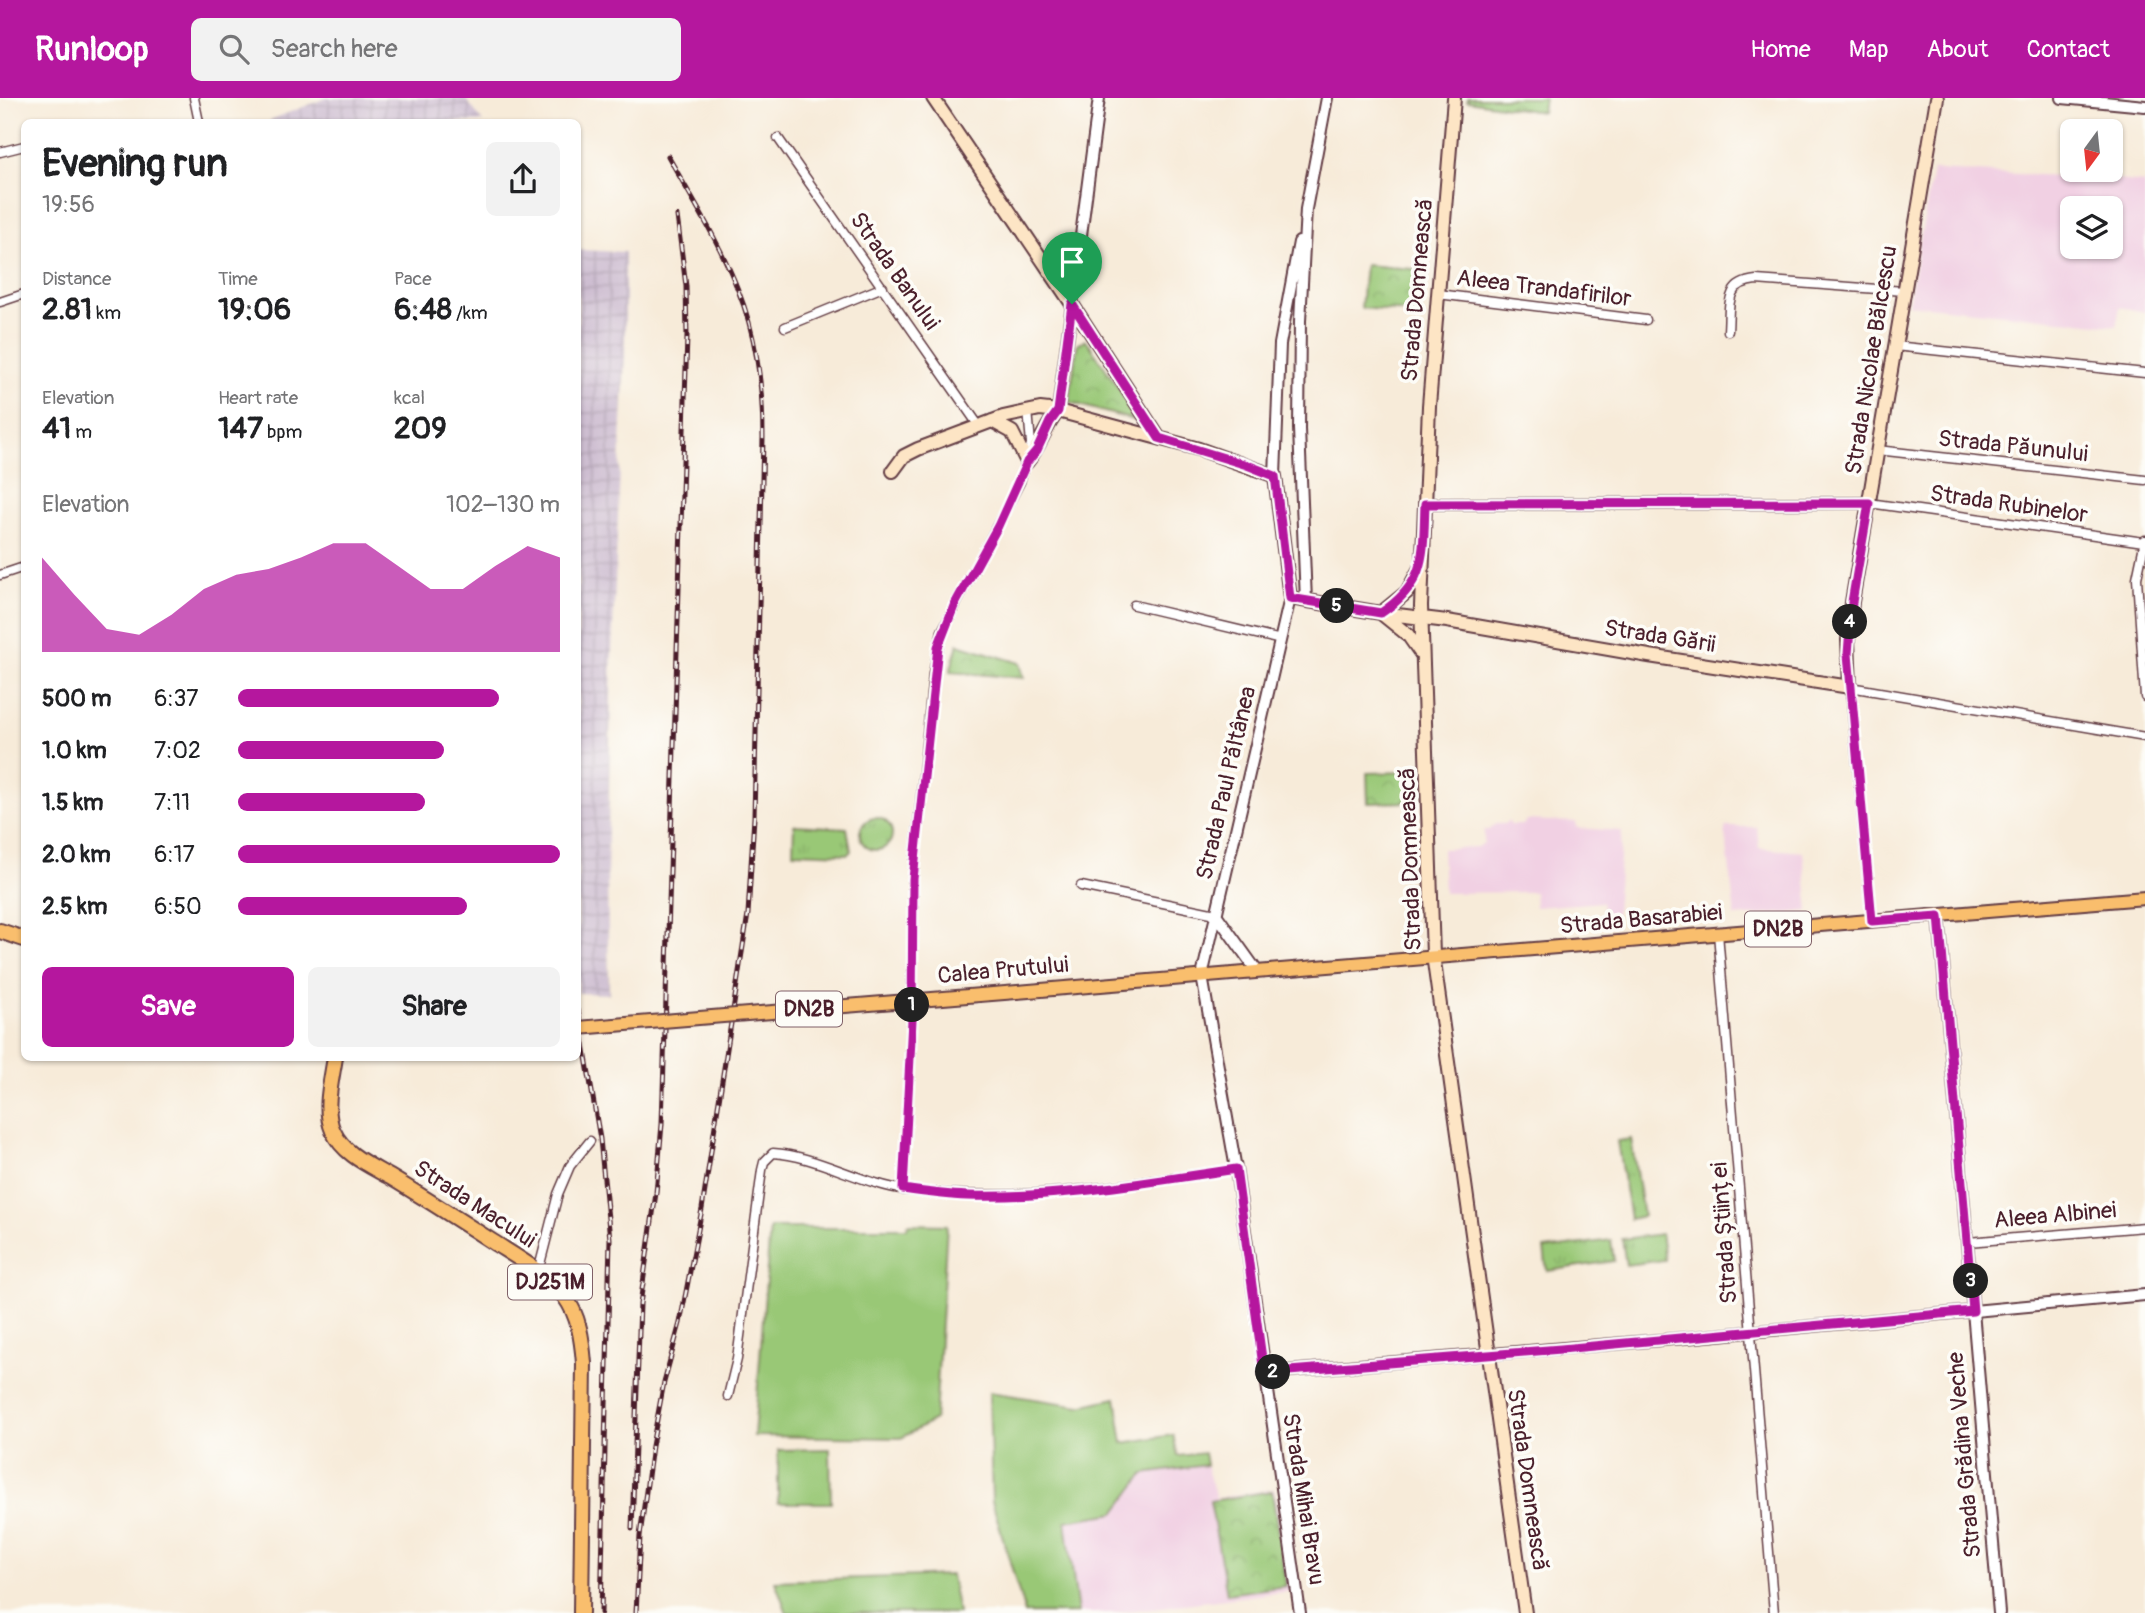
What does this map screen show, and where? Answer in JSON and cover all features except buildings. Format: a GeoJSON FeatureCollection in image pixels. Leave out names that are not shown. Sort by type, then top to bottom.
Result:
{"type":"FeatureCollection","features":[{"type":"Feature","properties":{"kind":"highway"},"geometry":{"type":"LineString","coordinates":[[0,931],[21,938]]}},
{"type":"Feature","properties":{"kind":"highway","name":"Strada Macului"},"geometry":{"type":"LineString","coordinates":[[335,1061],[329,1116],[339,1142],[355,1157],[432,1202],[538,1272],[553,1284],[573,1310],[583,1344],[580,1613]]}},
{"type":"Feature","properties":{"kind":"main road"},"geometry":{"type":"LineString","coordinates":[[933,98],[1159,438]]}},
{"type":"Feature","properties":{"kind":"main road","name":"Strada Domnească"},"geometry":{"type":"LineString","coordinates":[[1454,98],[1429,406],[1421,617],[1433,957],[1525,1613]]}},
{"type":"Feature","properties":{"kind":"main road","name":"Strada Nicolae Bălcescu"},"geometry":{"type":"LineString","coordinates":[[1850,687],[1850,619],[1937,98]]}},
{"type":"Feature","properties":{"kind":"main road"},"geometry":{"type":"LineString","coordinates":[[893,471],[904,456],[918,449],[992,421],[1040,409],[1058,411],[1223,457],[1275,476],[1290,598]]}},
{"type":"Feature","properties":{"kind":"main road"},"geometry":{"type":"LineString","coordinates":[[992,421],[1012,432],[1027,462],[1037,450],[1058,411]]}},
{"type":"Feature","properties":{"kind":"main road"},"geometry":{"type":"LineString","coordinates":[[1423,556],[1415,580],[1407,592],[1381,613],[1408,635],[1423,655]]}},
{"type":"Feature","properties":{"kind":"main road","name":"Strada Gării"},"geometry":{"type":"LineString","coordinates":[[1290,598],[1850,687]]}},
{"type":"Feature","properties":{"kind":"main road","name":"Strada Basarabiei"},"geometry":{"type":"LineString","coordinates":[[1433,957],[2145,898]]}},
{"type":"Feature","properties":{"kind":"main road","name":"Calea Prutului"},"geometry":{"type":"LineString","coordinates":[[581,1028],[1433,957]]}},
{"type":"Feature","properties":{"kind":"street"},"geometry":{"type":"LineString","coordinates":[[194,98],[198,119]]}},
{"type":"Feature","properties":{"kind":"street"},"geometry":{"type":"LineString","coordinates":[[1058,411],[1099,98]]}},
{"type":"Feature","properties":{"kind":"street"},"geometry":{"type":"LineString","coordinates":[[1275,476],[1280,344],[1327,98]]}},
{"type":"Feature","properties":{"kind":"street"},"geometry":{"type":"LineString","coordinates":[[2062,98],[2145,106]]}},
{"type":"Feature","properties":{"kind":"street","name":"Strada Banului"},"geometry":{"type":"LineString","coordinates":[[778,138],[979,426]]}},
{"type":"Feature","properties":{"kind":"street"},"geometry":{"type":"LineString","coordinates":[[0,152],[21,147]]}},
{"type":"Feature","properties":{"kind":"street"},"geometry":{"type":"LineString","coordinates":[[1306,209],[1300,321],[1299,429],[1306,601]]}},
{"type":"Feature","properties":{"kind":"street"},"geometry":{"type":"LineString","coordinates":[[1728,331],[1731,294],[1736,285],[1744,281],[1903,291]]}},
{"type":"Feature","properties":{"kind":"street"},"geometry":{"type":"LineString","coordinates":[[785,327],[883,287]]}},
{"type":"Feature","properties":{"kind":"street","name":"Aleea Trandafirilor"},"geometry":{"type":"LineString","coordinates":[[1438,293],[1646,320]]}},
{"type":"Feature","properties":{"kind":"street"},"geometry":{"type":"LineString","coordinates":[[0,302],[21,294]]}},
{"type":"Feature","properties":{"kind":"street"},"geometry":{"type":"LineString","coordinates":[[1895,346],[2145,373]]}},
{"type":"Feature","properties":{"kind":"street"},"geometry":{"type":"LineString","coordinates":[[903,1189],[912,1020],[913,879],[938,647],[954,606],[998,526],[1027,462],[1031,444],[1028,410]]}},
{"type":"Feature","properties":{"kind":"street","name":"Strada Păunului"},"geometry":{"type":"LineString","coordinates":[[1877,450],[2145,480]]}},
{"type":"Feature","properties":{"kind":"street"},"geometry":{"type":"LineString","coordinates":[[1425,504],[1869,503]]}},
{"type":"Feature","properties":{"kind":"street","name":"Strada Rubinelor"},"geometry":{"type":"LineString","coordinates":[[1869,503],[2145,541]]}},
{"type":"Feature","properties":{"kind":"street"},"geometry":{"type":"LineString","coordinates":[[2145,541],[2137,578],[2145,697]]}},
{"type":"Feature","properties":{"kind":"street"},"geometry":{"type":"LineString","coordinates":[[0,575],[21,568]]}},
{"type":"Feature","properties":{"kind":"street","name":"Strada Paul Păltânea"},"geometry":{"type":"LineString","coordinates":[[1202,976],[1290,598]]}},
{"type":"Feature","properties":{"kind":"street"},"geometry":{"type":"LineString","coordinates":[[1134,605],[1281,640]]}},
{"type":"Feature","properties":{"kind":"street","name":"Strada Gării"},"geometry":{"type":"LineString","coordinates":[[1850,687],[2145,737]]}},
{"type":"Feature","properties":{"kind":"street","name":"Strada Nicolae Bălcescu"},"geometry":{"type":"LineString","coordinates":[[1850,687],[1872,921]]}},
{"type":"Feature","properties":{"kind":"street"},"geometry":{"type":"LineString","coordinates":[[1081,886],[1216,914],[1257,971]]}},
{"type":"Feature","properties":{"kind":"street","name":"Strada Grădina Veche"},"geometry":{"type":"LineString","coordinates":[[1939,916],[1999,1613]]}},
{"type":"Feature","properties":{"kind":"street","name":"Strada Științei"},"geometry":{"type":"LineString","coordinates":[[1718,933],[1774,1613]]}},
{"type":"Feature","properties":{"kind":"street","name":"Strada Mihai Bravu"},"geometry":{"type":"LineString","coordinates":[[1202,976],[1236,1169],[1300,1613]]}},
{"type":"Feature","properties":{"kind":"street"},"geometry":{"type":"LineString","coordinates":[[538,1272],[558,1194],[570,1166],[590,1141]]}},
{"type":"Feature","properties":{"kind":"street"},"geometry":{"type":"LineString","coordinates":[[728,1396],[737,1359],[762,1170],[767,1158],[773,1153],[903,1189],[967,1196],[1112,1188],[1236,1169]]}},
{"type":"Feature","properties":{"kind":"street","name":"Aleea Albinei"},"geometry":{"type":"LineString","coordinates":[[1968,1242],[2145,1227]]}},
{"type":"Feature","properties":{"kind":"street"},"geometry":{"type":"LineString","coordinates":[[1264,1373],[1751,1332],[2145,1295]]}},
{"type":"Feature","properties":{"kind":"shaded area"},"geometry":{"type":"Polygon","coordinates":[[[326,98],[465,98],[481,119],[273,119],[326,98]]]}},
{"type":"Feature","properties":{"kind":"shaded area"},"geometry":{"type":"Polygon","coordinates":[[[1933,170],[2060,176],[2060,182],[2123,181],[2145,183],[2145,312],[2120,307],[2116,326],[1908,304],[1933,170]]]}},
{"type":"Feature","properties":{"kind":"shaded area"},"geometry":{"type":"Polygon","coordinates":[[[581,250],[625,252],[625,354],[612,651],[607,875],[609,994],[581,993],[581,250]]]}},
{"type":"Feature","properties":{"kind":"shaded area"},"geometry":{"type":"Polygon","coordinates":[[[1526,820],[1576,822],[1577,828],[1622,831],[1615,926],[1605,927],[1602,902],[1535,907],[1534,892],[1444,893],[1442,849],[1478,847],[1484,843],[1484,830],[1508,821],[1511,825],[1523,825],[1526,820]]]}},
{"type":"Feature","properties":{"kind":"shaded area"},"geometry":{"type":"Polygon","coordinates":[[[1725,827],[1757,827],[1759,848],[1803,852],[1809,911],[1735,917],[1725,827]]]}},
{"type":"Feature","properties":{"kind":"shaded area"},"geometry":{"type":"Polygon","coordinates":[[[1206,1465],[1216,1498],[1274,1489],[1291,1591],[1112,1613],[1078,1613],[1066,1521],[1115,1513],[1144,1474],[1206,1465]]]}},
{"type":"Feature","properties":{"kind":"green space"},"geometry":{"type":"Polygon","coordinates":[[[1468,98],[1544,98],[1542,112],[1467,101],[1468,98]]]}},
{"type":"Feature","properties":{"kind":"green space"},"geometry":{"type":"Polygon","coordinates":[[[1365,265],[1424,270],[1420,313],[1361,308],[1365,265]]]}},
{"type":"Feature","properties":{"kind":"green space"},"geometry":{"type":"Polygon","coordinates":[[[1085,340],[1138,418],[1137,421],[1069,402],[1078,343],[1085,340]]]}},
{"type":"Feature","properties":{"kind":"green space"},"geometry":{"type":"Polygon","coordinates":[[[958,644],[1020,663],[1024,678],[950,672],[958,644]]]}},
{"type":"Feature","properties":{"kind":"green space"},"geometry":{"type":"Polygon","coordinates":[[[1413,772],[1414,802],[1368,803],[1367,773],[1413,772]]]}},
{"type":"Feature","properties":{"kind":"green space"},"geometry":{"type":"Polygon","coordinates":[[[876,818],[887,823],[892,834],[887,845],[876,850],[865,845],[860,834],[865,823],[876,818]]]}},
{"type":"Feature","properties":{"kind":"green space"},"geometry":{"type":"Polygon","coordinates":[[[794,825],[847,828],[851,851],[848,854],[793,852],[794,825]]]}},
{"type":"Feature","properties":{"kind":"green space"},"geometry":{"type":"Polygon","coordinates":[[[1631,1139],[1643,1216],[1630,1219],[1617,1141],[1631,1139]]]}},
{"type":"Feature","properties":{"kind":"green space"},"geometry":{"type":"Polygon","coordinates":[[[908,1224],[947,1225],[935,1420],[901,1438],[754,1436],[770,1228],[907,1228],[908,1224]]]}},
{"type":"Feature","properties":{"kind":"green space"},"geometry":{"type":"Polygon","coordinates":[[[1661,1234],[1665,1260],[1626,1265],[1622,1239],[1661,1234]]]}},
{"type":"Feature","properties":{"kind":"green space"},"geometry":{"type":"Polygon","coordinates":[[[1611,1240],[1614,1261],[1547,1271],[1544,1249],[1611,1240]]]}},
{"type":"Feature","properties":{"kind":"green space"},"geometry":{"type":"Polygon","coordinates":[[[989,1392],[1080,1406],[1116,1398],[1123,1443],[1173,1435],[1178,1456],[1204,1453],[1206,1465],[1144,1474],[1115,1513],[1066,1521],[1078,1613],[1025,1613],[992,1501],[989,1392]]]}},
{"type":"Feature","properties":{"kind":"green space"},"geometry":{"type":"Polygon","coordinates":[[[830,1449],[831,1503],[778,1503],[778,1450],[830,1449]]]}},
{"type":"Feature","properties":{"kind":"green space"},"geometry":{"type":"Polygon","coordinates":[[[1272,1491],[1286,1586],[1227,1594],[1210,1501],[1272,1491]]]}},
{"type":"Feature","properties":{"kind":"green space"},"geometry":{"type":"Polygon","coordinates":[[[951,1575],[958,1613],[787,1613],[775,1581],[951,1575]]]}},
{"type":"Feature","properties":{"kind":"railway"},"geometry":{"type":"LineString","coordinates":[[636,1613],[640,1536],[652,1446],[702,1209],[748,914],[754,817],[763,438],[758,363],[745,308],[723,255],[668,156]]}},
{"type":"Feature","properties":{"kind":"railway"},"geometry":{"type":"LineString","coordinates":[[632,1529],[640,1304],[656,1193],[662,1124],[687,336],[686,286],[677,216]]}},
{"type":"Feature","properties":{"kind":"railway"},"geometry":{"type":"LineString","coordinates":[[581,1028],[600,1139],[610,1239],[601,1613]]}},
{"type":"Feature","properties":{"kind":"route"},"geometry":{"type":"LineString","coordinates":[[1072,304],[1159,438],[1275,476],[1290,598],[1381,613],[1397,602],[1415,580],[1423,556],[1425,504],[1869,503],[1852,602],[1848,671],[1872,921],[1939,916],[1973,1311],[1264,1373],[1236,1169],[1112,1188],[1039,1194],[967,1196],[903,1189],[912,1020],[913,879],[938,647],[954,606],[998,526],[1027,462],[1037,450],[1058,411],[1072,304]]}}]}
